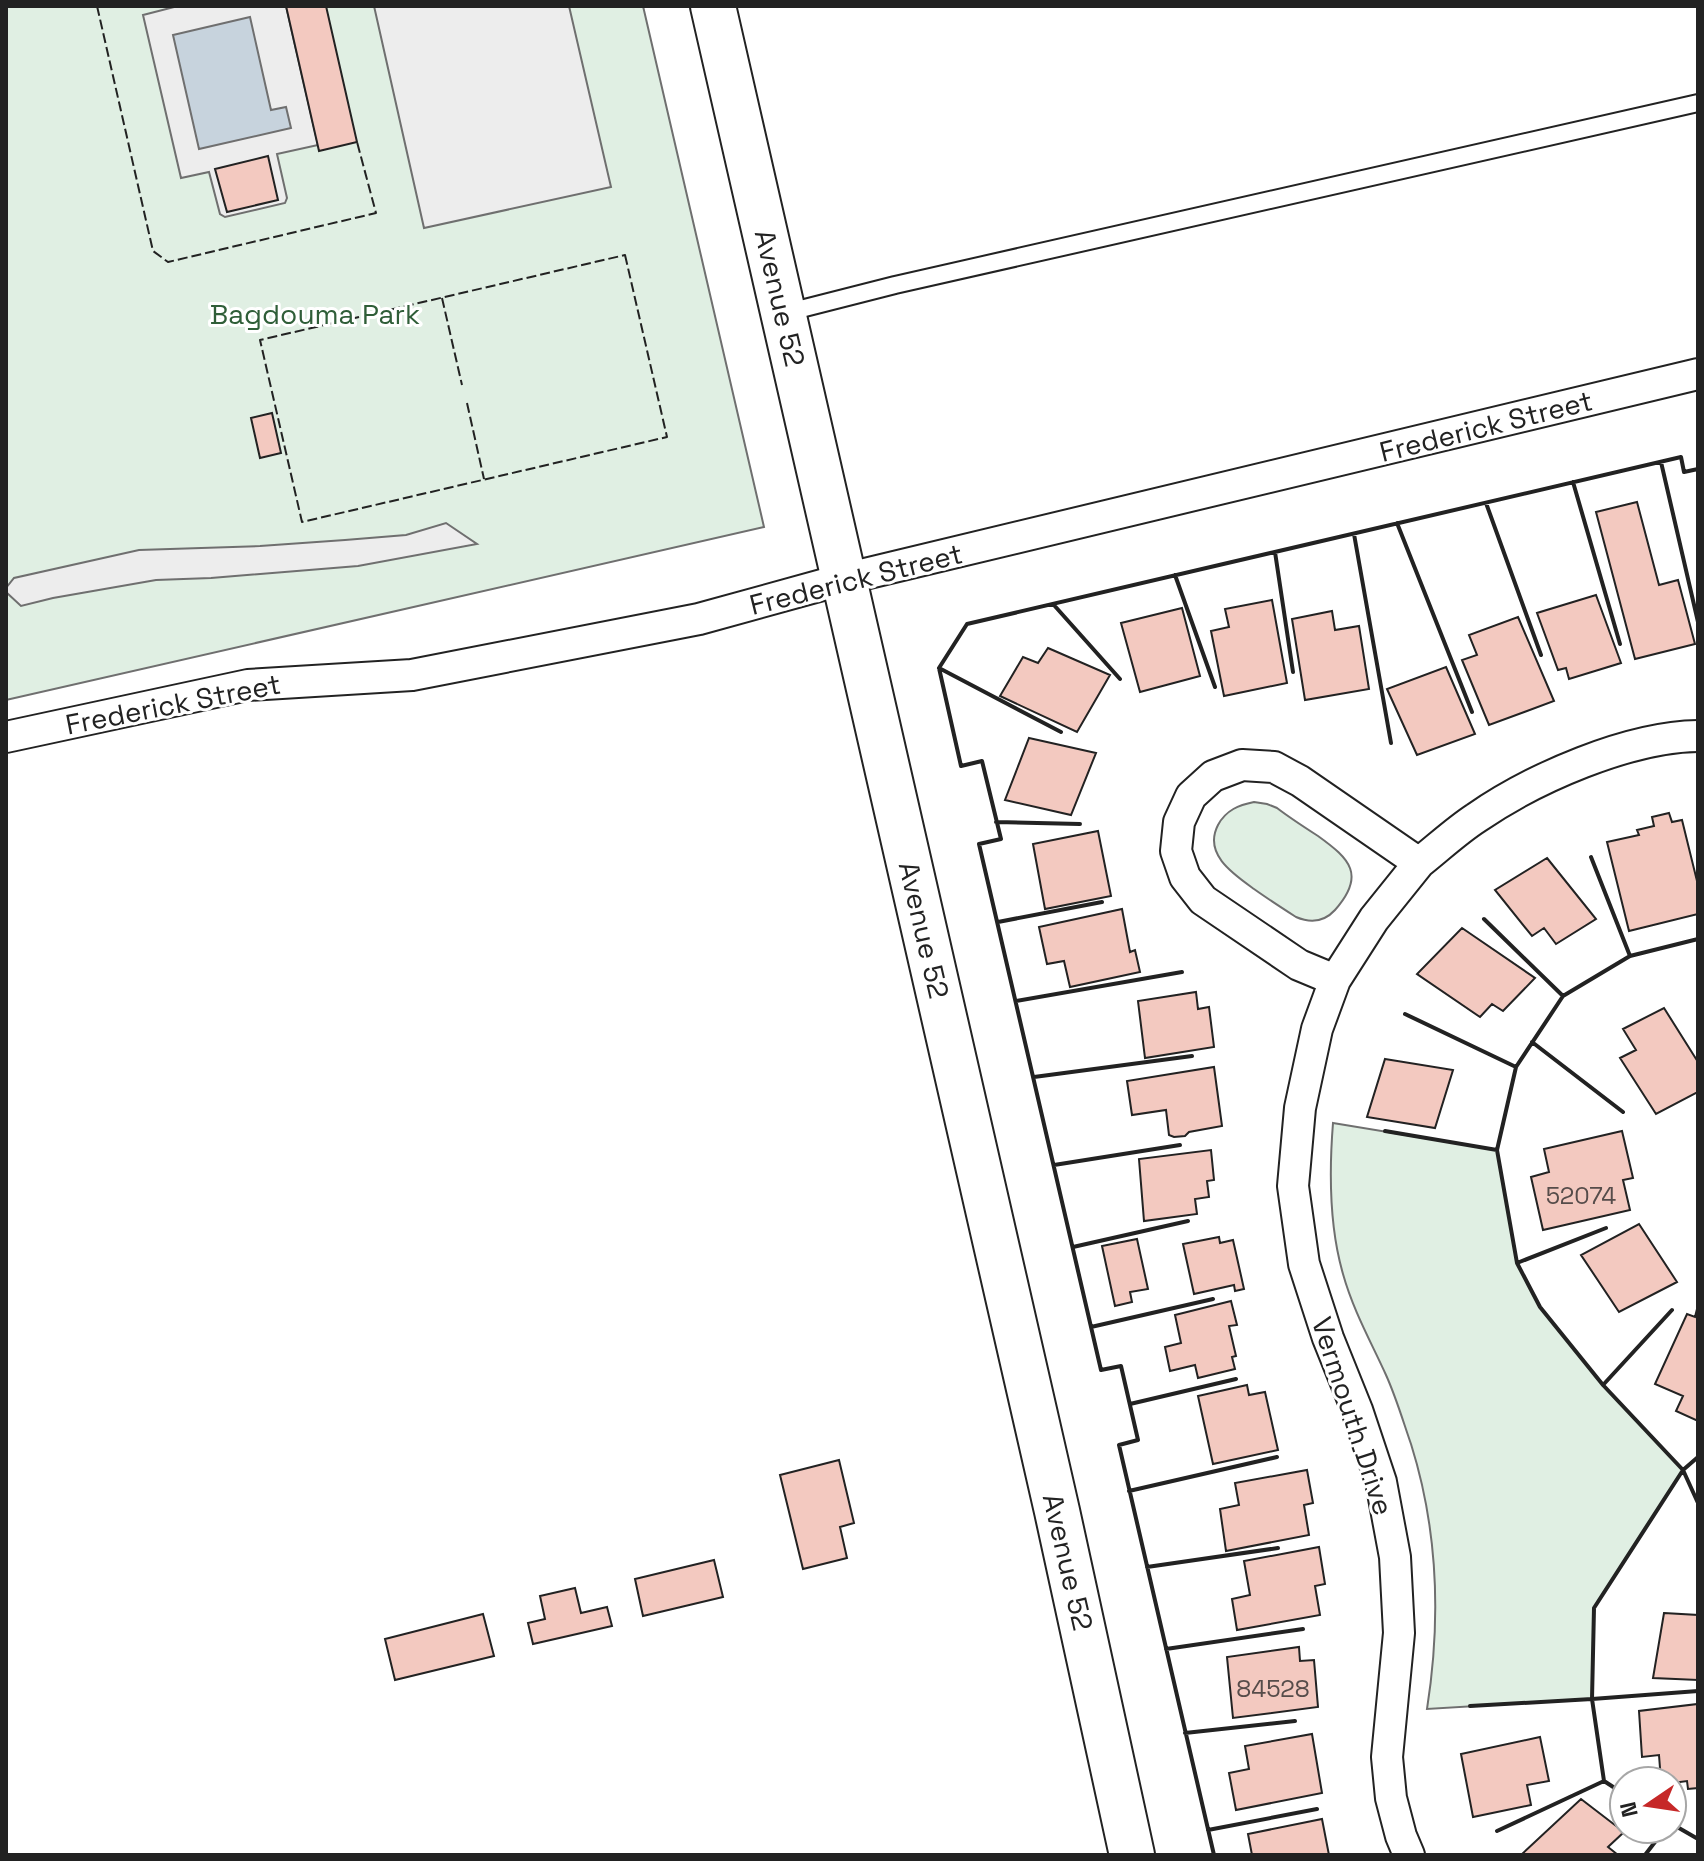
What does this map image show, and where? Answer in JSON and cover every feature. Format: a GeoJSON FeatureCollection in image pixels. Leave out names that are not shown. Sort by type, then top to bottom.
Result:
{"type":"FeatureCollection","features":[{"type":"Feature","properties":{"kind":"main road","name":"Avenue 52"},"geometry":{"type":"LineString","coordinates":[[713,6],[1057,1511],[1132,1855]]}},
{"type":"Feature","properties":{"kind":"street","name":"Frederick Street"},"geometry":{"type":"LineString","coordinates":[[6,737],[248,685],[412,675],[699,619],[844,579],[1698,374]]}},
{"type":"Feature","properties":{"kind":"street","name":"Vermouth Drive"},"geometry":{"type":"LineString","coordinates":[[1409,1855],[1391,1798],[1387,1757],[1399,1633],[1395,1557],[1381,1482],[1304,1264],[1293,1186],[1300,1108],[1317,1029],[1335,980],[1374,919],[1419,863],[1475,819],[1517,792],[1625,748],[1698,736]]}},
{"type":"Feature","properties":{"kind":"street"},"geometry":{"type":"LineString","coordinates":[[1335,980],[1299,965],[1203,900],[1185,877],[1176,851],[1179,822],[1191,796],[1213,776],[1242,765],[1274,767],[1300,781],[1419,863]]}},
{"type":"Feature","properties":{"kind":"lane"},"geometry":{"type":"LineString","coordinates":[[784,313],[895,285],[1698,103]]}},
{"type":"Feature","properties":{"kind":"green space","name":"Bagdouma Park"},"geometry":{"type":"Polygon","coordinates":[[[6,6],[643,6],[764,527],[6,700],[6,6]]]}},
{"type":"Feature","properties":{"kind":"green space"},"geometry":{"type":"Polygon","coordinates":[[[1254,802],[1277,808],[1329,844],[1346,860],[1352,877],[1350,887],[1335,910],[1326,917],[1312,921],[1296,917],[1237,877],[1222,862],[1214,845],[1218,825],[1233,809],[1254,802]]]}},
{"type":"Feature","properties":{"kind":"green space"},"geometry":{"type":"Polygon","coordinates":[[[1333,1123],[1497,1150],[1517,1263],[1540,1307],[1603,1385],[1683,1470],[1594,1608],[1592,1699],[1427,1709],[1435,1609],[1427,1509],[1399,1409],[1352,1300],[1338,1256],[1331,1199],[1333,1123]]]}},
{"type":"Feature","properties":{"kind":"shaded area"},"geometry":{"type":"Polygon","coordinates":[[[178,6],[286,6],[318,145],[277,154],[287,198],[285,203],[225,217],[220,214],[209,172],[181,178],[143,15],[178,6]]]}},
{"type":"Feature","properties":{"kind":"shaded area"},"geometry":{"type":"Polygon","coordinates":[[[374,6],[569,6],[611,187],[424,228],[374,6]]]}},
{"type":"Feature","properties":{"kind":"shaded area"},"geometry":{"type":"Polygon","coordinates":[[[250,17],[271,110],[286,107],[291,128],[199,149],[173,35],[250,17]]]}},
{"type":"Feature","properties":{"kind":"shaded area"},"geometry":{"type":"Polygon","coordinates":[[[446,523],[477,544],[358,566],[156,580],[21,606],[6,592],[14,578],[139,550],[260,546],[406,535],[446,523]]]}},
{"type":"Feature","properties":{"kind":"building"},"geometry":{"type":"Polygon","coordinates":[[[286,6],[326,6],[357,142],[319,151],[286,6]]]}},
{"type":"Feature","properties":{"kind":"building"},"geometry":{"type":"Polygon","coordinates":[[[268,156],[278,200],[227,212],[215,169],[268,156]]]}},
{"type":"Feature","properties":{"kind":"building"},"geometry":{"type":"Polygon","coordinates":[[[272,413],[281,453],[260,458],[251,418],[272,413]]]}},
{"type":"Feature","properties":{"kind":"building"},"geometry":{"type":"Polygon","coordinates":[[[1637,502],[1659,585],[1678,580],[1695,644],[1635,659],[1596,512],[1637,502]]]}},
{"type":"Feature","properties":{"kind":"building"},"geometry":{"type":"Polygon","coordinates":[[[1596,595],[1621,663],[1569,679],[1566,668],[1558,670],[1537,613],[1596,595]]]}},
{"type":"Feature","properties":{"kind":"building"},"geometry":{"type":"Polygon","coordinates":[[[1272,600],[1287,683],[1224,696],[1211,631],[1229,627],[1225,609],[1272,600]]]}},
{"type":"Feature","properties":{"kind":"building"},"geometry":{"type":"Polygon","coordinates":[[[1182,608],[1200,676],[1140,692],[1121,623],[1182,608]]]}},
{"type":"Feature","properties":{"kind":"building"},"geometry":{"type":"Polygon","coordinates":[[[1332,611],[1335,630],[1359,626],[1369,689],[1305,700],[1292,619],[1332,611]]]}},
{"type":"Feature","properties":{"kind":"building"},"geometry":{"type":"Polygon","coordinates":[[[1518,617],[1554,701],[1489,725],[1462,660],[1477,655],[1469,635],[1518,617]]]}},
{"type":"Feature","properties":{"kind":"building"},"geometry":{"type":"Polygon","coordinates":[[[1048,648],[1110,675],[1077,732],[1000,696],[1023,657],[1038,663],[1048,648]]]}},
{"type":"Feature","properties":{"kind":"building"},"geometry":{"type":"Polygon","coordinates":[[[1446,667],[1475,734],[1417,755],[1387,689],[1446,667]]]}},
{"type":"Feature","properties":{"kind":"building"},"geometry":{"type":"Polygon","coordinates":[[[1029,738],[1096,753],[1071,815],[1005,800],[1029,738]]]}},
{"type":"Feature","properties":{"kind":"building"},"geometry":{"type":"Polygon","coordinates":[[[1669,813],[1672,822],[1682,820],[1698,885],[1698,914],[1629,931],[1607,842],[1639,835],[1637,830],[1654,826],[1652,817],[1669,813]]]}},
{"type":"Feature","properties":{"kind":"building"},"geometry":{"type":"Polygon","coordinates":[[[1098,831],[1111,896],[1045,909],[1033,844],[1098,831]]]}},
{"type":"Feature","properties":{"kind":"building"},"geometry":{"type":"Polygon","coordinates":[[[1547,858],[1596,919],[1556,944],[1544,928],[1532,936],[1495,890],[1547,858]]]}},
{"type":"Feature","properties":{"kind":"building"},"geometry":{"type":"Polygon","coordinates":[[[1122,909],[1130,952],[1135,950],[1140,972],[1070,987],[1064,961],[1047,964],[1039,927],[1122,909]]]}},
{"type":"Feature","properties":{"kind":"building"},"geometry":{"type":"Polygon","coordinates":[[[1462,928],[1535,978],[1503,1011],[1492,1004],[1480,1017],[1417,974],[1462,928]]]}},
{"type":"Feature","properties":{"kind":"building"},"geometry":{"type":"Polygon","coordinates":[[[1196,992],[1198,1009],[1209,1007],[1214,1047],[1145,1058],[1138,1001],[1196,992]]]}},
{"type":"Feature","properties":{"kind":"building"},"geometry":{"type":"Polygon","coordinates":[[[1664,1008],[1698,1062],[1698,1092],[1656,1114],[1620,1058],[1636,1050],[1623,1029],[1664,1008]]]}},
{"type":"Feature","properties":{"kind":"building"},"geometry":{"type":"Polygon","coordinates":[[[1385,1059],[1453,1070],[1435,1128],[1367,1117],[1385,1059]]]}},
{"type":"Feature","properties":{"kind":"building"},"geometry":{"type":"Polygon","coordinates":[[[1214,1067],[1222,1126],[1174,1137],[1169,1135],[1166,1110],[1132,1115],[1127,1081],[1214,1067]]]}},
{"type":"Feature","properties":{"kind":"building"},"geometry":{"type":"Polygon","coordinates":[[[1622,1131],[1633,1178],[1623,1180],[1630,1210],[1543,1230],[1531,1177],[1549,1172],[1544,1149],[1622,1131]]]}},
{"type":"Feature","properties":{"kind":"building"},"geometry":{"type":"Polygon","coordinates":[[[1211,1150],[1214,1180],[1207,1181],[1209,1197],[1195,1199],[1197,1214],[1144,1221],[1139,1159],[1211,1150]]]}},
{"type":"Feature","properties":{"kind":"building"},"geometry":{"type":"Polygon","coordinates":[[[1639,1224],[1677,1282],[1619,1312],[1581,1255],[1639,1224]]]}},
{"type":"Feature","properties":{"kind":"building"},"geometry":{"type":"Polygon","coordinates":[[[1219,1237],[1220,1243],[1233,1240],[1244,1289],[1235,1291],[1234,1285],[1194,1294],[1183,1244],[1219,1237]]]}},
{"type":"Feature","properties":{"kind":"building"},"geometry":{"type":"Polygon","coordinates":[[[1137,1239],[1148,1289],[1130,1292],[1132,1302],[1115,1306],[1102,1246],[1137,1239]]]}},
{"type":"Feature","properties":{"kind":"building"},"geometry":{"type":"Polygon","coordinates":[[[1231,1301],[1237,1325],[1229,1326],[1236,1356],[1232,1357],[1235,1369],[1198,1378],[1195,1365],[1170,1371],[1165,1347],[1181,1343],[1175,1315],[1231,1301]]]}},
{"type":"Feature","properties":{"kind":"building"},"geometry":{"type":"Polygon","coordinates":[[[1697,1309],[1698,1421],[1676,1411],[1683,1396],[1655,1384],[1687,1314],[1695,1317],[1697,1309]]]}},
{"type":"Feature","properties":{"kind":"building"},"geometry":{"type":"Polygon","coordinates":[[[1247,1385],[1249,1395],[1265,1392],[1278,1450],[1213,1464],[1198,1396],[1247,1385]]]}},
{"type":"Feature","properties":{"kind":"building"},"geometry":{"type":"Polygon","coordinates":[[[839,1460],[854,1523],[840,1527],[847,1558],[803,1569],[780,1475],[839,1460]]]}},
{"type":"Feature","properties":{"kind":"building"},"geometry":{"type":"Polygon","coordinates":[[[1307,1470],[1313,1503],[1304,1505],[1309,1535],[1226,1551],[1220,1509],[1239,1505],[1235,1483],[1307,1470]]]}},
{"type":"Feature","properties":{"kind":"building"},"geometry":{"type":"Polygon","coordinates":[[[1319,1547],[1325,1584],[1315,1586],[1320,1615],[1237,1630],[1232,1599],[1250,1595],[1244,1561],[1319,1547]]]}},
{"type":"Feature","properties":{"kind":"building"},"geometry":{"type":"Polygon","coordinates":[[[714,1560],[723,1597],[643,1616],[635,1579],[714,1560]]]}},
{"type":"Feature","properties":{"kind":"building"},"geometry":{"type":"Polygon","coordinates":[[[575,1588],[581,1613],[607,1607],[612,1626],[533,1644],[528,1623],[545,1619],[540,1596],[575,1588]]]}},
{"type":"Feature","properties":{"kind":"building"},"geometry":{"type":"Polygon","coordinates":[[[1664,1613],[1698,1615],[1698,1680],[1653,1678],[1664,1613]]]}},
{"type":"Feature","properties":{"kind":"building"},"geometry":{"type":"Polygon","coordinates":[[[483,1614],[494,1656],[395,1680],[385,1639],[483,1614]]]}},
{"type":"Feature","properties":{"kind":"building"},"geometry":{"type":"Polygon","coordinates":[[[1299,1647],[1300,1661],[1314,1660],[1318,1707],[1233,1718],[1227,1657],[1299,1647]]]}},
{"type":"Feature","properties":{"kind":"building"},"geometry":{"type":"Polygon","coordinates":[[[1698,1704],[1698,1788],[1688,1789],[1688,1765],[1660,1765],[1659,1755],[1642,1757],[1639,1711],[1698,1704]]]}},
{"type":"Feature","properties":{"kind":"building"},"geometry":{"type":"Polygon","coordinates":[[[1312,1734],[1322,1793],[1236,1810],[1229,1773],[1249,1769],[1245,1746],[1312,1734]]]}},
{"type":"Feature","properties":{"kind":"building"},"geometry":{"type":"Polygon","coordinates":[[[1540,1737],[1549,1781],[1527,1785],[1531,1805],[1473,1817],[1461,1754],[1540,1737]]]}},
{"type":"Feature","properties":{"kind":"building"},"geometry":{"type":"Polygon","coordinates":[[[1581,1799],[1608,1820],[1608,1847],[1618,1855],[1521,1855],[1581,1799]]]}},
{"type":"Feature","properties":{"kind":"building"},"geometry":{"type":"Polygon","coordinates":[[[1322,1819],[1329,1855],[1252,1855],[1248,1834],[1322,1819]]]}},
{"type":"Feature","properties":{"kind":"fence"},"geometry":{"type":"LineString","coordinates":[[97,6],[153,251],[168,262],[376,213],[357,142]]}},
{"type":"Feature","properties":{"kind":"fence"},"geometry":{"type":"LineString","coordinates":[[625,255],[667,437],[302,522],[260,340],[625,255]]}},
{"type":"Feature","properties":{"kind":"fence"},"geometry":{"type":"LineString","coordinates":[[442,298],[462,385]]}},
{"type":"Feature","properties":{"kind":"fence"},"geometry":{"type":"LineString","coordinates":[[467,403],[484,479]]}},
{"type":"Feature","properties":{"kind":"wall"},"geometry":{"type":"LineString","coordinates":[[1214,1855],[1119,1445],[1138,1440],[1121,1366],[1101,1370],[979,844],[1001,839],[982,761],[961,766],[939,668],[967,624],[1681,457],[1684,472],[1698,469]]}},
{"type":"Feature","properties":{"kind":"wall"},"geometry":{"type":"LineString","coordinates":[[1661,462],[1698,622]]}},
{"type":"Feature","properties":{"kind":"wall"},"geometry":{"type":"LineString","coordinates":[[1573,482],[1620,644]]}},
{"type":"Feature","properties":{"kind":"wall"},"geometry":{"type":"LineString","coordinates":[[1486,503],[1541,655]]}},
{"type":"Feature","properties":{"kind":"wall"},"geometry":{"type":"LineString","coordinates":[[1397,523],[1472,712]]}},
{"type":"Feature","properties":{"kind":"wall"},"geometry":{"type":"LineString","coordinates":[[1354,534],[1391,743]]}},
{"type":"Feature","properties":{"kind":"wall"},"geometry":{"type":"LineString","coordinates":[[1275,552],[1293,672]]}},
{"type":"Feature","properties":{"kind":"wall"},"geometry":{"type":"LineString","coordinates":[[1175,575],[1215,687]]}},
{"type":"Feature","properties":{"kind":"wall"},"geometry":{"type":"LineString","coordinates":[[1053,604],[1120,679]]}},
{"type":"Feature","properties":{"kind":"wall"},"geometry":{"type":"LineString","coordinates":[[939,668],[1061,732]]}},
{"type":"Feature","properties":{"kind":"wall"},"geometry":{"type":"LineString","coordinates":[[996,822],[1080,824]]}},
{"type":"Feature","properties":{"kind":"wall"},"geometry":{"type":"LineString","coordinates":[[1591,857],[1630,956]]}},
{"type":"Feature","properties":{"kind":"wall"},"geometry":{"type":"LineString","coordinates":[[998,922],[1102,902]]}},
{"type":"Feature","properties":{"kind":"wall"},"geometry":{"type":"LineString","coordinates":[[1484,919],[1563,996]]}},
{"type":"Feature","properties":{"kind":"wall"},"geometry":{"type":"LineString","coordinates":[[1470,1706],[1592,1699],[1594,1608],[1683,1470],[1603,1385],[1540,1307],[1517,1263],[1497,1150],[1516,1067],[1563,996],[1630,956],[1698,939]]}},
{"type":"Feature","properties":{"kind":"wall"},"geometry":{"type":"LineString","coordinates":[[1016,1001],[1182,972]]}},
{"type":"Feature","properties":{"kind":"wall"},"geometry":{"type":"LineString","coordinates":[[1405,1014],[1516,1067]]}},
{"type":"Feature","properties":{"kind":"wall"},"geometry":{"type":"LineString","coordinates":[[1532,1042],[1623,1112]]}},
{"type":"Feature","properties":{"kind":"wall"},"geometry":{"type":"LineString","coordinates":[[1034,1077],[1192,1056]]}},
{"type":"Feature","properties":{"kind":"wall"},"geometry":{"type":"LineString","coordinates":[[1385,1131],[1497,1150]]}},
{"type":"Feature","properties":{"kind":"wall"},"geometry":{"type":"LineString","coordinates":[[1054,1165],[1180,1145]]}},
{"type":"Feature","properties":{"kind":"wall"},"geometry":{"type":"LineString","coordinates":[[1073,1247],[1188,1221]]}},
{"type":"Feature","properties":{"kind":"wall"},"geometry":{"type":"LineString","coordinates":[[1517,1263],[1606,1228]]}},
{"type":"Feature","properties":{"kind":"wall"},"geometry":{"type":"LineString","coordinates":[[1091,1327],[1213,1299]]}},
{"type":"Feature","properties":{"kind":"wall"},"geometry":{"type":"LineString","coordinates":[[1603,1385],[1672,1310]]}},
{"type":"Feature","properties":{"kind":"wall"},"geometry":{"type":"LineString","coordinates":[[1130,1404],[1236,1379]]}},
{"type":"Feature","properties":{"kind":"wall"},"geometry":{"type":"LineString","coordinates":[[1129,1491],[1277,1457]]}},
{"type":"Feature","properties":{"kind":"wall"},"geometry":{"type":"LineString","coordinates":[[1698,1457],[1683,1470],[1698,1503]]}},
{"type":"Feature","properties":{"kind":"wall"},"geometry":{"type":"LineString","coordinates":[[1147,1567],[1278,1548]]}},
{"type":"Feature","properties":{"kind":"wall"},"geometry":{"type":"LineString","coordinates":[[1166,1649],[1303,1629]]}},
{"type":"Feature","properties":{"kind":"wall"},"geometry":{"type":"LineString","coordinates":[[1608,1784],[1604,1781],[1592,1699],[1698,1691]]}},
{"type":"Feature","properties":{"kind":"wall"},"geometry":{"type":"LineString","coordinates":[[1185,1733],[1295,1721]]}},
{"type":"Feature","properties":{"kind":"wall"},"geometry":{"type":"LineString","coordinates":[[1497,1831],[1604,1781]]}},
{"type":"Feature","properties":{"kind":"wall"},"geometry":{"type":"LineString","coordinates":[[1208,1830],[1317,1809]]}},
{"type":"Feature","properties":{"kind":"wall"},"geometry":{"type":"LineString","coordinates":[[1688,1833],[1698,1839]]}},
{"type":"Feature","properties":{"kind":"wall"},"geometry":{"type":"LineString","coordinates":[[1645,1855],[1653,1845]]}}]}
